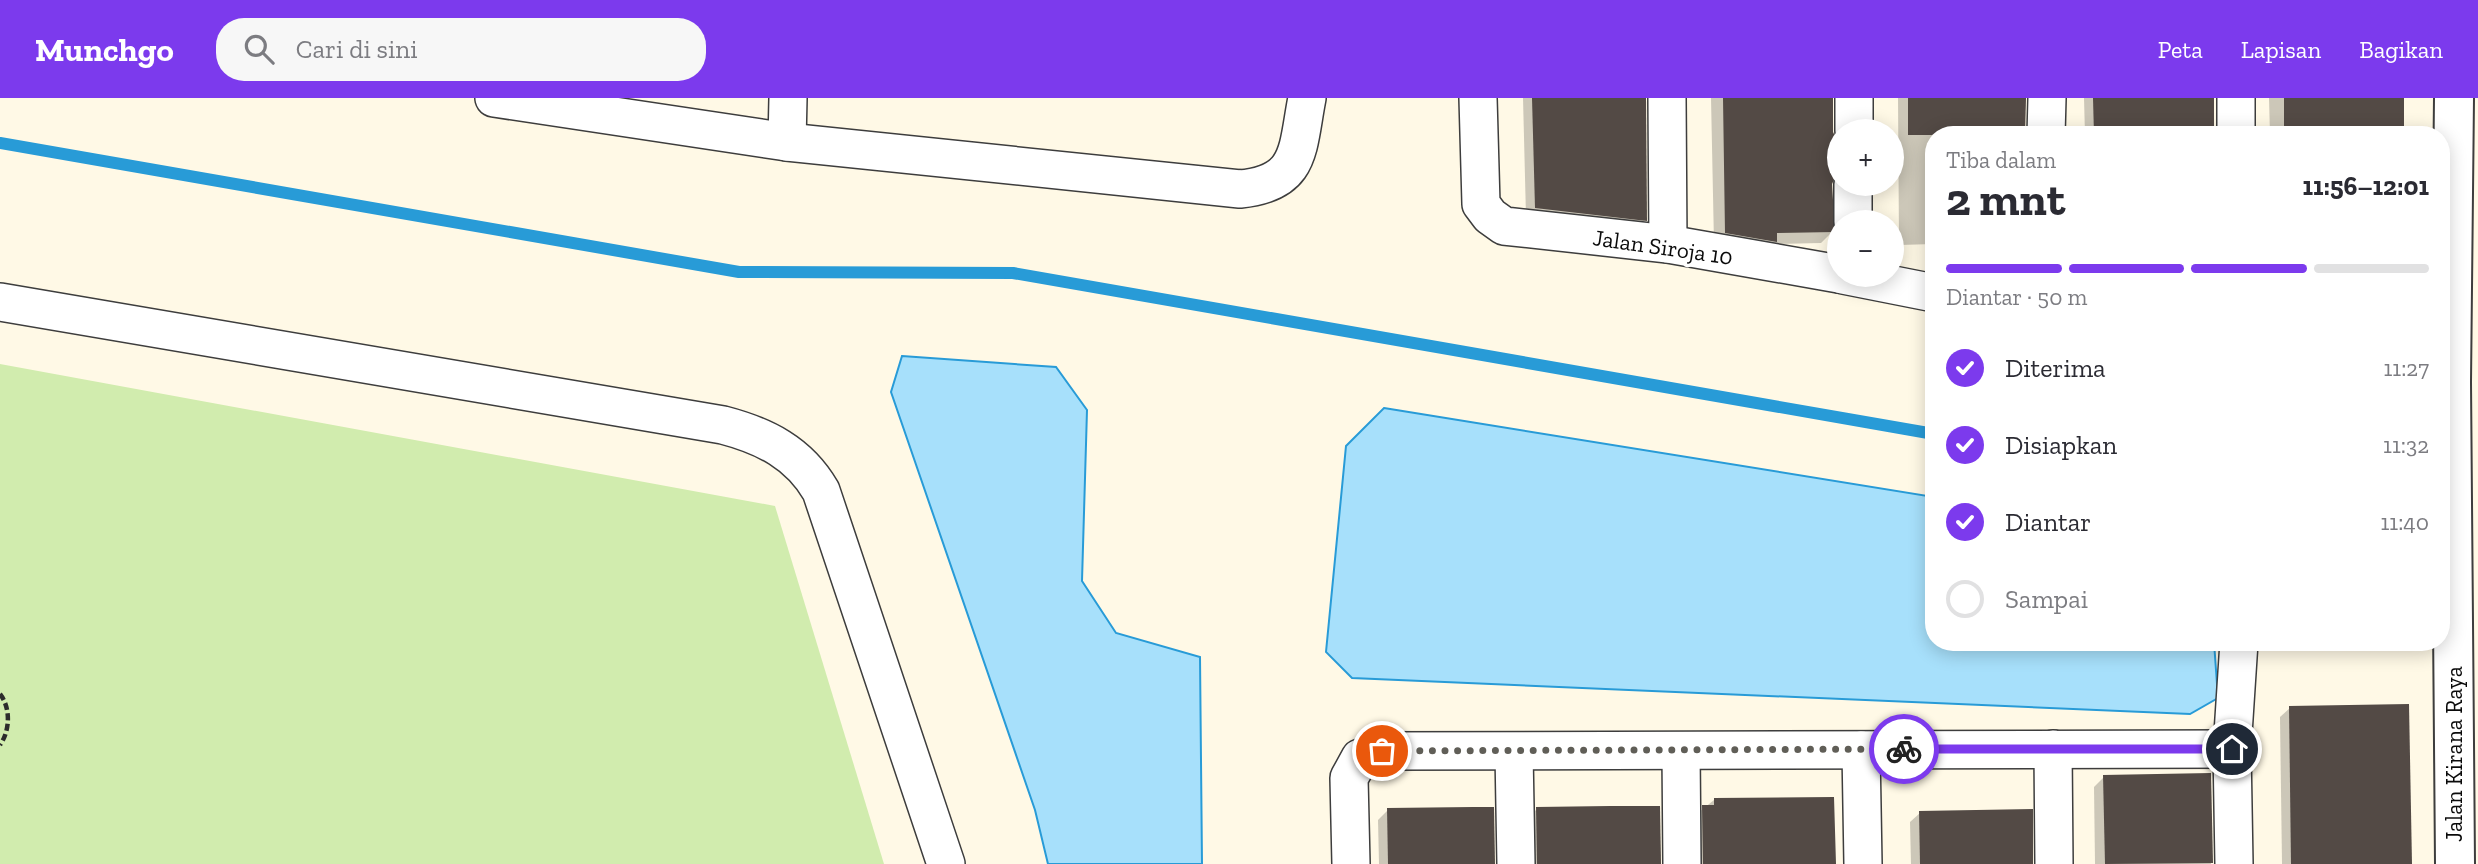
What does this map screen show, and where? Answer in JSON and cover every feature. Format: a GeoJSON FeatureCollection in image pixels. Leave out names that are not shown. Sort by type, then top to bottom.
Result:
{"type":"FeatureCollection","features":[{"type":"Feature","properties":{"kind":"street"},"geometry":{"type":"LineString","coordinates":[[494,98],[787,142],[1240,190],[1273,183],[1284,175],[1294,160],[1307,98]]}},
{"type":"Feature","properties":{"kind":"street"},"geometry":{"type":"LineString","coordinates":[[787,142],[788,98]]}},
{"type":"Feature","properties":{"kind":"street","name":"Jalan Siroja 10"},"geometry":{"type":"LineString","coordinates":[[1478,98],[1478,191],[1481,204],[1490,216],[1504,226],[1668,244],[1827,272]]}},
{"type":"Feature","properties":{"kind":"street"},"geometry":{"type":"LineString","coordinates":[[1667,98],[1668,244]]}},
{"type":"Feature","properties":{"kind":"street"},"geometry":{"type":"LineString","coordinates":[[1854,98],[1854,119]]}},
{"type":"Feature","properties":{"kind":"street"},"geometry":{"type":"LineString","coordinates":[[2046,126],[2047,98]]}},
{"type":"Feature","properties":{"kind":"street"},"geometry":{"type":"LineString","coordinates":[[2236,98],[2236,126]]}},
{"type":"Feature","properties":{"kind":"street","name":"Jalan Kirana Raya"},"geometry":{"type":"LineString","coordinates":[[2450,341],[2466,175],[2454,98]]}},
{"type":"Feature","properties":{"kind":"street","name":"Jalan Siroja 10"},"geometry":{"type":"LineString","coordinates":[[1904,287],[1925,291]]}},
{"type":"Feature","properties":{"kind":"street"},"geometry":{"type":"LineString","coordinates":[[0,302],[723,425],[774,443],[810,472],[821,491],[946,864]]}},
{"type":"Feature","properties":{"kind":"street","name":"Jalan Kirana Raya"},"geometry":{"type":"LineString","coordinates":[[2450,470],[2458,639],[2455,864]]}},
{"type":"Feature","properties":{"kind":"street"},"geometry":{"type":"LineString","coordinates":[[2234,864],[2232,749],[2238,651]]}},
{"type":"Feature","properties":{"kind":"street"},"geometry":{"type":"LineString","coordinates":[[2053,749],[2054,864]]}},
{"type":"Feature","properties":{"kind":"street"},"geometry":{"type":"LineString","coordinates":[[1351,864],[1349,778],[1360,758],[1382,751],[2232,749]]}},
{"type":"Feature","properties":{"kind":"street"},"geometry":{"type":"LineString","coordinates":[[1861,750],[1863,864]]}},
{"type":"Feature","properties":{"kind":"street"},"geometry":{"type":"LineString","coordinates":[[1681,751],[1682,864]]}},
{"type":"Feature","properties":{"kind":"street"},"geometry":{"type":"LineString","coordinates":[[1514,752],[1516,864]]}},
{"type":"Feature","properties":{"kind":"path"},"geometry":{"type":"LineString","coordinates":[[0,694],[6,702],[8,734],[0,745]]}},
{"type":"Feature","properties":{"kind":"green space"},"geometry":{"type":"Polygon","coordinates":[[[0,364],[775,506],[884,864],[0,864],[0,364]]]}},
{"type":"Feature","properties":{"kind":"water"},"geometry":{"type":"Polygon","coordinates":[[[902,356],[1056,367],[1087,410],[1082,581],[1116,633],[1200,657],[1202,864],[1048,864],[1035,810],[891,392],[902,356]]]}},
{"type":"Feature","properties":{"kind":"water"},"geometry":{"type":"Polygon","coordinates":[[[1384,408],[1925,496],[1925,651],[2215,651],[2218,698],[2190,714],[1352,678],[1326,652],[1346,446],[1384,408]]]}},
{"type":"Feature","properties":{"kind":"building"},"geometry":{"type":"Polygon","coordinates":[[[1532,98],[1646,98],[1647,221],[1535,208],[1532,98]]]}},
{"type":"Feature","properties":{"kind":"building"},"geometry":{"type":"Polygon","coordinates":[[[1723,98],[1833,98],[1833,119],[1827,119],[1827,196],[1833,196],[1834,210],[1827,210],[1827,232],[1777,233],[1777,242],[1725,233],[1723,98]]]}},
{"type":"Feature","properties":{"kind":"building"},"geometry":{"type":"Polygon","coordinates":[[[1908,98],[2026,98],[2025,126],[1925,126],[1925,135],[1908,135],[1908,98]]]}},
{"type":"Feature","properties":{"kind":"building"},"geometry":{"type":"Polygon","coordinates":[[[2093,98],[2214,98],[2214,126],[2094,126],[2093,98]]]}},
{"type":"Feature","properties":{"kind":"building"},"geometry":{"type":"Polygon","coordinates":[[[2284,98],[2404,98],[2404,126],[2284,126],[2284,98]]]}},
{"type":"Feature","properties":{"kind":"building"},"geometry":{"type":"Polygon","coordinates":[[[2409,704],[2412,864],[2291,864],[2289,706],[2409,704]]]}},
{"type":"Feature","properties":{"kind":"building"},"geometry":{"type":"Polygon","coordinates":[[[2211,773],[2213,863],[2105,864],[2103,775],[2211,773]]]}},
{"type":"Feature","properties":{"kind":"building"},"geometry":{"type":"Polygon","coordinates":[[[1834,797],[1836,864],[1703,864],[1702,805],[1714,805],[1714,798],[1834,797]]]}},
{"type":"Feature","properties":{"kind":"building"},"geometry":{"type":"Polygon","coordinates":[[[1660,806],[1661,864],[1537,864],[1536,807],[1660,806]]]}},
{"type":"Feature","properties":{"kind":"building"},"geometry":{"type":"Polygon","coordinates":[[[1494,807],[1495,864],[1388,864],[1387,808],[1494,807]]]}},
{"type":"Feature","properties":{"kind":"building"},"geometry":{"type":"Polygon","coordinates":[[[2033,809],[2033,864],[1920,864],[1919,811],[2033,809]]]}},
{"type":"Feature","properties":{"kind":"waterway"},"geometry":{"type":"LineString","coordinates":[[0,143],[739,272],[1013,273],[1925,432]]}},
{"type":"Feature","properties":{"kind":"way so far"},"geometry":{"type":"LineString","coordinates":[[1382,751],[1904,749]]}},
{"type":"Feature","properties":{"kind":"route"},"geometry":{"type":"LineString","coordinates":[[1904,749],[2232,749]]}}]}
